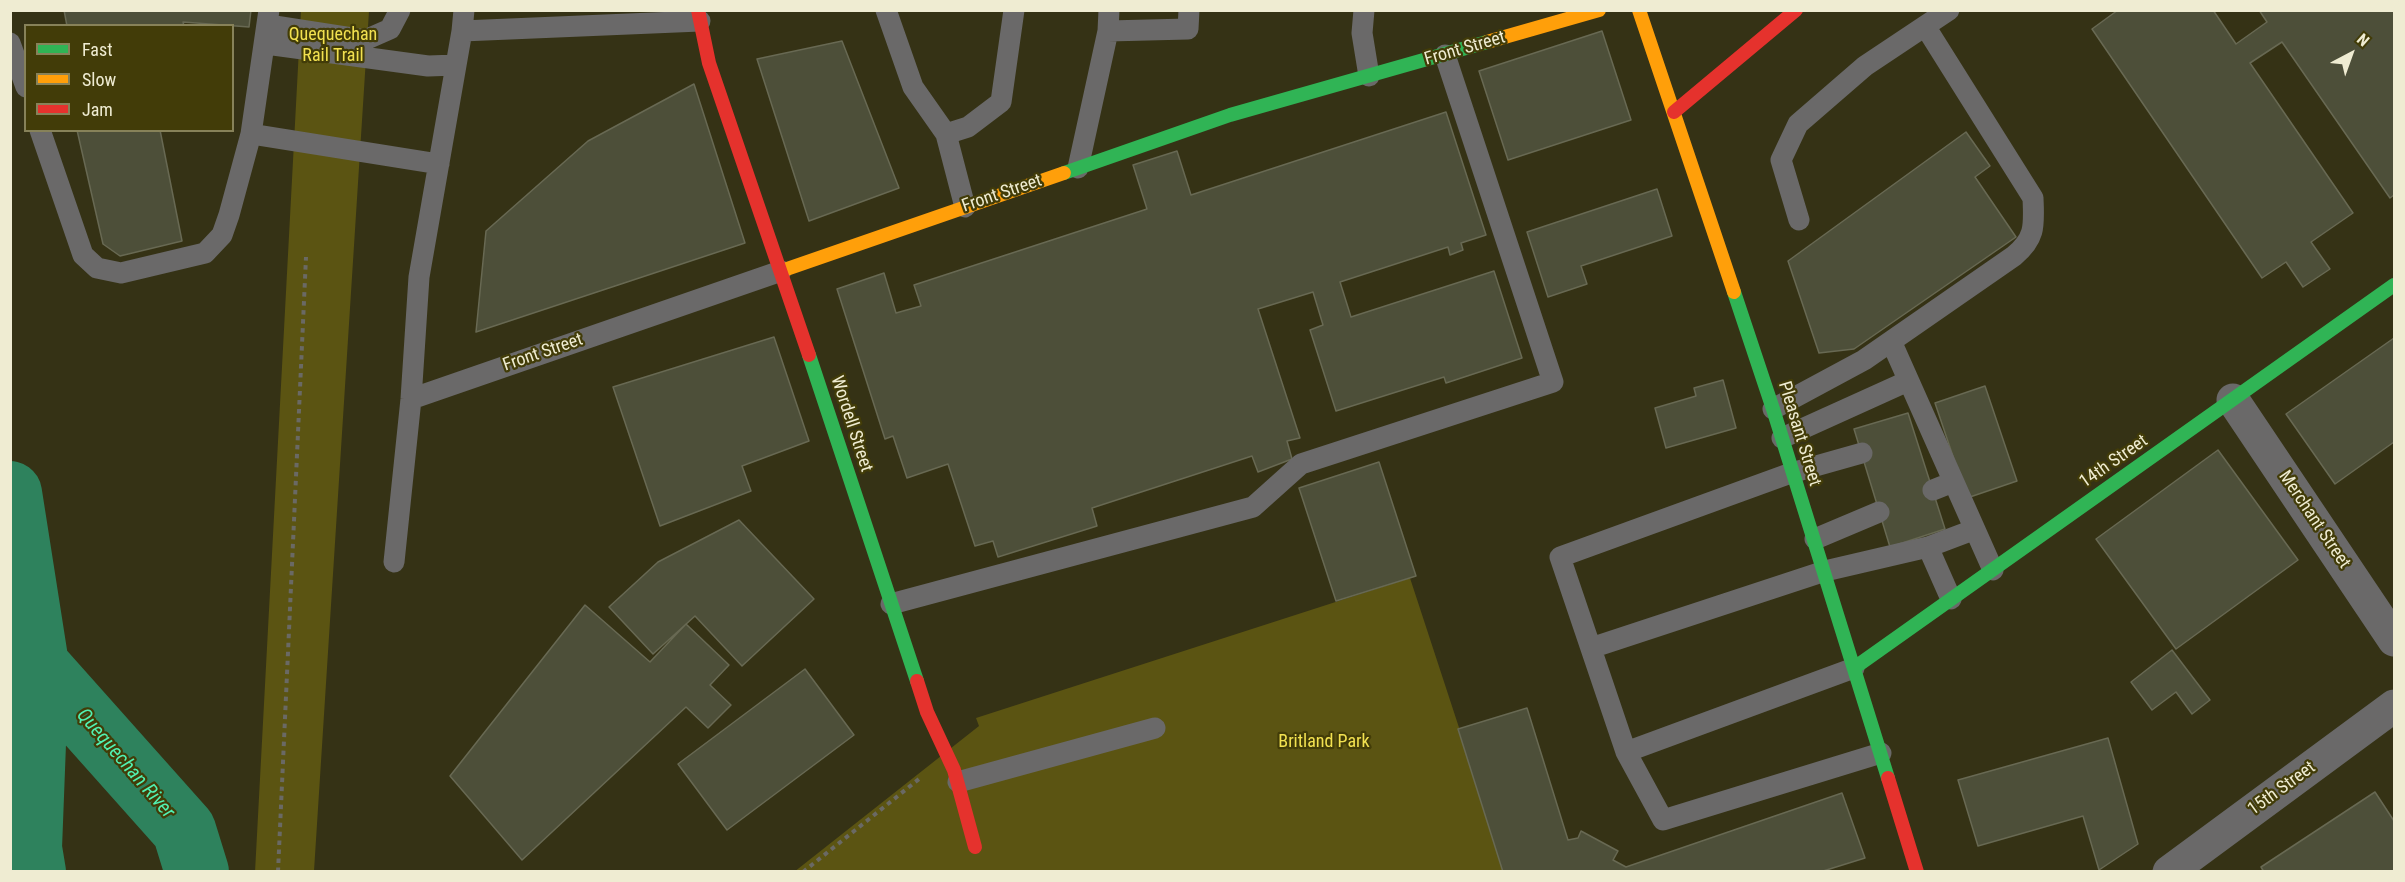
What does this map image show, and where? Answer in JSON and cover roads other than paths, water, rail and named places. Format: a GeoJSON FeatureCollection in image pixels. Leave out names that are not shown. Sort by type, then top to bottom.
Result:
{"type":"FeatureCollection","features":[{"type":"Feature","properties":{"kind":"street","name":"Front Street"},"geometry":{"type":"LineString","coordinates":[[781,271],[1230,116],[1599,10]]}},
{"type":"Feature","properties":{"kind":"street","name":"Pleasant Street"},"geometry":{"type":"LineString","coordinates":[[1639,10],[1773,410],[1791,473],[1815,539],[1917,872]]}},
{"type":"Feature","properties":{"kind":"street"},"geometry":{"type":"LineString","coordinates":[[1674,112],[1796,10]]}},
{"type":"Feature","properties":{"kind":"street","name":"Wordell Street"},"geometry":{"type":"LineString","coordinates":[[699,16],[709,63],[781,271],[927,712],[958,782],[975,847]]}},
{"type":"Feature","properties":{"kind":"street","name":"14th Street"},"geometry":{"type":"LineString","coordinates":[[1854,668],[2394,285]]}},
{"type":"Feature","properties":{"kind":"street","name":"Merchant Street"},"geometry":{"type":"LineString","coordinates":[[2233,400],[2394,640]]}},
{"type":"Feature","properties":{"kind":"street","name":"15th Street"},"geometry":{"type":"LineString","coordinates":[[2169,872],[2394,706]]}},
{"type":"Feature","properties":{"kind":"lane"},"geometry":{"type":"LineString","coordinates":[[267,27],[365,40],[390,29],[400,10]]}},
{"type":"Feature","properties":{"kind":"lane"},"geometry":{"type":"LineString","coordinates":[[886,10],[913,87],[946,134],[965,207]]}},
{"type":"Feature","properties":{"kind":"lane"},"geometry":{"type":"LineString","coordinates":[[946,134],[968,127],[1001,102],[1014,10]]}},
{"type":"Feature","properties":{"kind":"lane"},"geometry":{"type":"LineString","coordinates":[[1078,168],[1108,21],[1188,29],[1189,10]]}},
{"type":"Feature","properties":{"kind":"lane"},"geometry":{"type":"LineString","coordinates":[[1364,10],[1362,33],[1369,76]]}},
{"type":"Feature","properties":{"kind":"lane"},"geometry":{"type":"LineString","coordinates":[[1800,220],[1782,160],[1798,124],[1865,66],[1949,10]]}},
{"type":"Feature","properties":{"kind":"lane"},"geometry":{"type":"LineString","coordinates":[[394,562],[411,399],[419,277],[463,21],[699,16]]}},
{"type":"Feature","properties":{"kind":"lane"},"geometry":{"type":"LineString","coordinates":[[1773,410],[1864,360],[2014,256],[2026,246],[2034,227],[2033,198],[1925,26]]}},
{"type":"Feature","properties":{"kind":"lane"},"geometry":{"type":"LineString","coordinates":[[267,27],[428,66],[456,65]]}},
{"type":"Feature","properties":{"kind":"lane"},"geometry":{"type":"LineString","coordinates":[[41,132],[83,255],[97,268],[121,273],[205,253],[222,235],[250,134],[267,27]]}},
{"type":"Feature","properties":{"kind":"lane"},"geometry":{"type":"LineString","coordinates":[[10,43],[24,82]]}},
{"type":"Feature","properties":{"kind":"lane"},"geometry":{"type":"LineString","coordinates":[[891,604],[1253,507],[1301,464],[1553,382],[1444,55]]}},
{"type":"Feature","properties":{"kind":"lane"},"geometry":{"type":"LineString","coordinates":[[250,134],[439,164]]}},
{"type":"Feature","properties":{"kind":"lane","name":"Front Street"},"geometry":{"type":"LineString","coordinates":[[411,399],[781,271]]}},
{"type":"Feature","properties":{"kind":"lane"},"geometry":{"type":"LineString","coordinates":[[1890,341],[1908,381],[1924,436],[1953,482],[1993,570]]}},
{"type":"Feature","properties":{"kind":"lane"},"geometry":{"type":"LineString","coordinates":[[1782,438],[1908,381]]}},
{"type":"Feature","properties":{"kind":"lane"},"geometry":{"type":"LineString","coordinates":[[1862,453],[1791,473],[1560,557],[1626,752],[1662,820],[1881,753]]}},
{"type":"Feature","properties":{"kind":"lane"},"geometry":{"type":"LineString","coordinates":[[1933,490],[1953,482]]}},
{"type":"Feature","properties":{"kind":"lane"},"geometry":{"type":"LineString","coordinates":[[1815,539],[1879,512]]}},
{"type":"Feature","properties":{"kind":"lane"},"geometry":{"type":"LineString","coordinates":[[1591,648],[1824,571],[1928,547],[1973,530]]}},
{"type":"Feature","properties":{"kind":"lane"},"geometry":{"type":"LineString","coordinates":[[1928,547],[1951,599]]}},
{"type":"Feature","properties":{"kind":"lane"},"geometry":{"type":"LineString","coordinates":[[1626,752],[1854,668]]}},
{"type":"Feature","properties":{"kind":"lane"},"geometry":{"type":"LineString","coordinates":[[958,782],[1155,728]]}},
{"type":"Feature","properties":{"kind":"waterway","name":"Quequechan River"},"geometry":{"type":"LineString","coordinates":[[10,493],[37,665],[184,830],[197,872]]}},
{"type":"Feature","properties":{"kind":"waterway","name":"Quequechan River"},"geometry":{"type":"LineString","coordinates":[[34,872],[30,848],[37,665]]}},
{"type":"Feature","properties":{"kind":"park label","name":"Quequechan Rail Trail"},"geometry":{"type":"Point","coordinates":[333,45]}},
{"type":"Feature","properties":{"kind":"park label","name":"Britland Park"},"geometry":{"type":"Point","coordinates":[1324,742]}}]}
